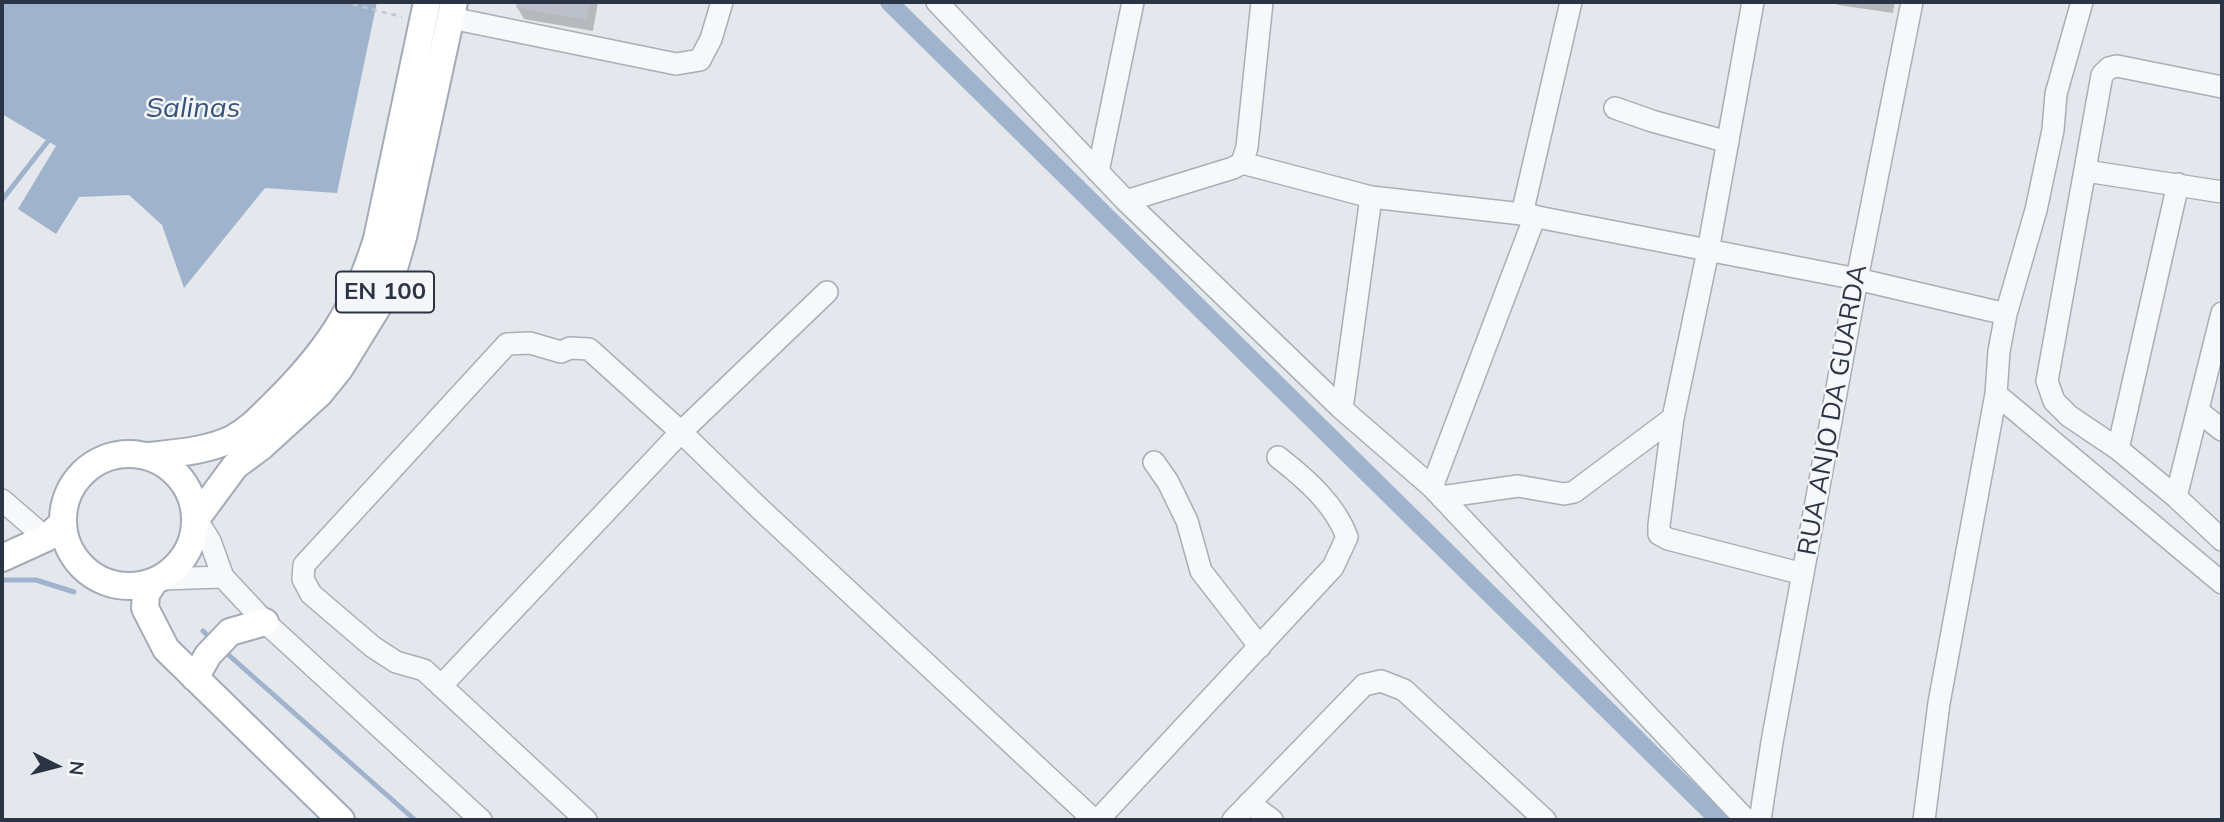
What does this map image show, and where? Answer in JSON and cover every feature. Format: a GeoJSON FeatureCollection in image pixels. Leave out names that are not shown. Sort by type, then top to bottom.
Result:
{"type":"FeatureCollection","features":[{"type":"Feature","properties":{"kind":"main road","name":"EN 100"},"geometry":{"type":"LineString","coordinates":[[425,12],[377,239],[366,274],[352,305],[335,334],[294,385],[256,424],[245,431],[221,444],[198,450],[149,456],[131,453],[113,455],[96,462],[82,473],[71,487],[54,530],[66,541],[74,557],[87,572],[100,580],[116,586],[156,582],[173,571],[190,548],[196,519],[235,466],[262,446],[319,394],[340,368],[380,303],[393,272],[452,10]]}},
{"type":"Feature","properties":{"kind":"main road"},"geometry":{"type":"LineString","coordinates":[[149,456],[168,465],[183,480],[192,498],[196,519]]}},
{"type":"Feature","properties":{"kind":"main road"},"geometry":{"type":"LineString","coordinates":[[2,558],[54,530]]}},
{"type":"Feature","properties":{"kind":"main road"},"geometry":{"type":"LineString","coordinates":[[156,582],[146,594],[145,608],[166,649],[341,820]]}},
{"type":"Feature","properties":{"kind":"main road"},"geometry":{"type":"LineString","coordinates":[[195,678],[208,655],[230,632],[265,622]]}},
{"type":"Feature","properties":{"kind":"street"},"geometry":{"type":"LineString","coordinates":[[452,10],[676,64],[700,60],[711,40],[722,2]]}},
{"type":"Feature","properties":{"kind":"street"},"geometry":{"type":"LineString","coordinates":[[937,2],[1126,201],[1342,409],[1436,492],[1746,820]]}},
{"type":"Feature","properties":{"kind":"street"},"geometry":{"type":"LineString","coordinates":[[1098,172],[1133,2]]}},
{"type":"Feature","properties":{"kind":"street"},"geometry":{"type":"LineString","coordinates":[[1126,201],[1242,163],[1247,147],[1262,2]]}},
{"type":"Feature","properties":{"kind":"street"},"geometry":{"type":"LineString","coordinates":[[1436,492],[1528,215],[1571,2]]}},
{"type":"Feature","properties":{"kind":"street"},"geometry":{"type":"LineString","coordinates":[[1753,2],[1708,251],[1673,418],[1659,534],[1668,539],[1803,574]]}},
{"type":"Feature","properties":{"kind":"street","name":"RUA ANJO DA GUARDA"},"geometry":{"type":"LineString","coordinates":[[1760,820],[1857,279],[1912,2]]}},
{"type":"Feature","properties":{"kind":"street"},"geometry":{"type":"LineString","coordinates":[[1924,820],[1939,703],[1996,394],[1999,351],[2006,314],[2036,210],[2053,130],[2056,94],[2082,2]]}},
{"type":"Feature","properties":{"kind":"street"},"geometry":{"type":"LineString","coordinates":[[2222,87],[2117,66],[2109,68],[2102,75],[2047,381],[2054,401],[2118,449],[2222,540]]}},
{"type":"Feature","properties":{"kind":"street"},"geometry":{"type":"LineString","coordinates":[[1615,108],[1728,142]]}},
{"type":"Feature","properties":{"kind":"street"},"geometry":{"type":"LineString","coordinates":[[1242,163],[1371,197],[1528,215],[1857,279],[2006,314]]}},
{"type":"Feature","properties":{"kind":"street"},"geometry":{"type":"LineString","coordinates":[[2086,171],[2222,192]]}},
{"type":"Feature","properties":{"kind":"street"},"geometry":{"type":"LineString","coordinates":[[2118,449],[2178,184]]}},
{"type":"Feature","properties":{"kind":"street"},"geometry":{"type":"LineString","coordinates":[[1342,409],[1371,197]]}},
{"type":"Feature","properties":{"kind":"street"},"geometry":{"type":"LineString","coordinates":[[441,686],[681,432],[827,292]]}},
{"type":"Feature","properties":{"kind":"street"},"geometry":{"type":"LineString","coordinates":[[2176,497],[2222,313]]}},
{"type":"Feature","properties":{"kind":"street"},"geometry":{"type":"LineString","coordinates":[[586,820],[424,670],[396,662],[373,647],[311,594],[303,579],[304,565],[507,344],[530,344],[561,352],[570,348],[589,349],[1096,820],[1333,567],[1347,537],[1340,519],[1304,478],[1278,457]]}},
{"type":"Feature","properties":{"kind":"street"},"geometry":{"type":"LineString","coordinates":[[1996,394],[2222,583]]}},
{"type":"Feature","properties":{"kind":"street"},"geometry":{"type":"LineString","coordinates":[[2198,411],[2222,430]]}},
{"type":"Feature","properties":{"kind":"street"},"geometry":{"type":"LineString","coordinates":[[1436,492],[1518,486],[1564,494],[1574,492],[1673,418]]}},
{"type":"Feature","properties":{"kind":"street"},"geometry":{"type":"LineString","coordinates":[[1154,462],[1168,482],[1187,521],[1201,571],[1260,647]]}},
{"type":"Feature","properties":{"kind":"street"},"geometry":{"type":"LineString","coordinates":[[2,500],[54,530]]}},
{"type":"Feature","properties":{"kind":"street"},"geometry":{"type":"LineString","coordinates":[[196,519],[210,541],[223,577],[265,622],[481,820]]}},
{"type":"Feature","properties":{"kind":"street"},"geometry":{"type":"LineString","coordinates":[[156,582],[223,577]]}},
{"type":"Feature","properties":{"kind":"street"},"geometry":{"type":"LineString","coordinates":[[1233,820],[1364,685],[1371,681],[1381,681],[1404,690],[1545,820]]}},
{"type":"Feature","properties":{"kind":"street"},"geometry":{"type":"LineString","coordinates":[[1249,803],[1272,820]]}},
{"type":"Feature","properties":{"kind":"path"},"geometry":{"type":"LineString","coordinates":[[343,2],[425,12]]}},
{"type":"Feature","properties":{"kind":"water","name":"Salinas"},"geometry":{"type":"Polygon","coordinates":[[[2,2],[377,2],[337,193],[265,188],[184,288],[162,225],[129,195],[79,197],[56,234],[18,209],[56,146],[2,114],[2,2]]]}},
{"type":"Feature","properties":{"kind":"building"},"geometry":{"type":"Polygon","coordinates":[[[517,2],[590,2],[586,20],[516,7],[517,2]]]}},
{"type":"Feature","properties":{"kind":"waterway"},"geometry":{"type":"LineString","coordinates":[[889,2],[1719,820]]}},
{"type":"Feature","properties":{"kind":"waterway"},"geometry":{"type":"LineString","coordinates":[[2,200],[52,136]]}},
{"type":"Feature","properties":{"kind":"waterway"},"geometry":{"type":"LineString","coordinates":[[2,580],[36,580],[74,592]]}},
{"type":"Feature","properties":{"kind":"waterway"},"geometry":{"type":"LineString","coordinates":[[203,631],[213,641]]}},
{"type":"Feature","properties":{"kind":"waterway"},"geometry":{"type":"LineString","coordinates":[[223,650],[415,820]]}}]}
